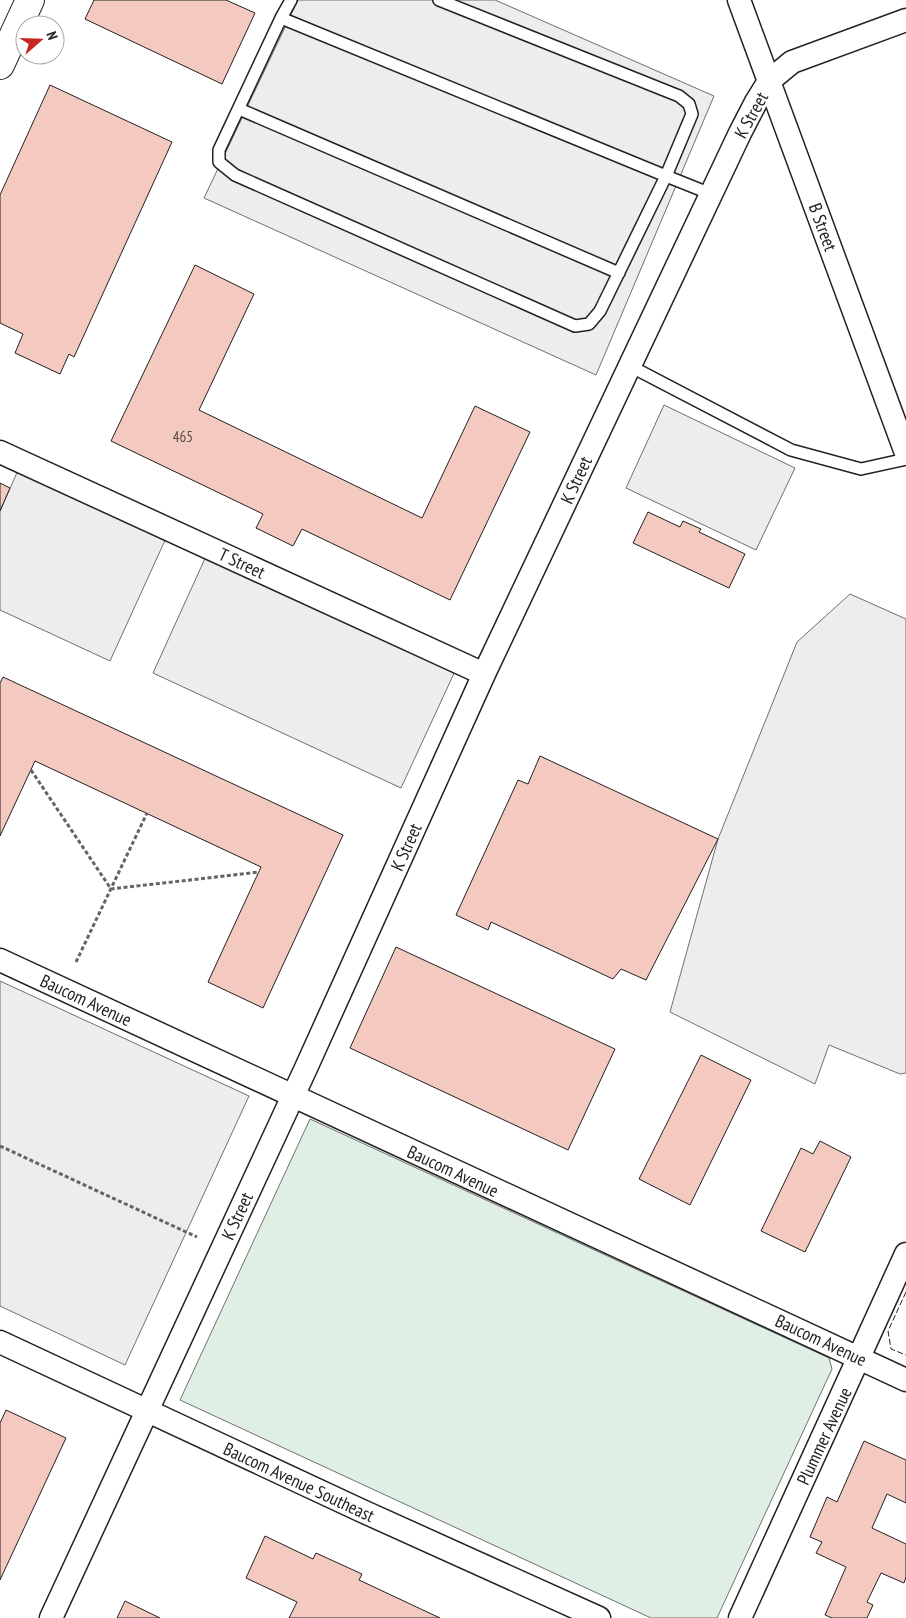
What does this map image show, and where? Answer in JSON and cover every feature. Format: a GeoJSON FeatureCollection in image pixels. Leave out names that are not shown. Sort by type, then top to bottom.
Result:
{"type":"FeatureCollection","features":[{"type":"Feature","properties":{"kind":"street"},"geometry":{"type":"LineString","coordinates":[[0,65],[30,0]]}},
{"type":"Feature","properties":{"kind":"street","name":"B Street"},"geometry":{"type":"LineString","coordinates":[[739,0],[906,453]]}},
{"type":"Feature","properties":{"kind":"street","name":"K Street"},"geometry":{"type":"LineString","coordinates":[[51,1618],[293,1096],[484,674],[756,102],[769,81],[792,62],[906,20]]}},
{"type":"Feature","properties":{"kind":"street","name":"T Street"},"geometry":{"type":"LineString","coordinates":[[0,452],[484,674]]}},
{"type":"Feature","properties":{"kind":"street","name":"Baucom Avenue"},"geometry":{"type":"LineString","coordinates":[[0,960],[906,1380]]}},
{"type":"Feature","properties":{"kind":"street","name":"Plummer Avenue"},"geometry":{"type":"LineString","coordinates":[[740,1618],[906,1254]]}},
{"type":"Feature","properties":{"kind":"street","name":"Baucom Avenue Southeast"},"geometry":{"type":"LineString","coordinates":[[0,1342],[360,1510],[599,1618]]}},
{"type":"Feature","properties":{"kind":"lane"},"geometry":{"type":"LineString","coordinates":[[291,0],[220,150],[219,162],[235,175],[575,326],[589,324],[600,311],[666,176],[692,114],[689,104],[680,96],[439,0]]}},
{"type":"Feature","properties":{"kind":"lane"},"geometry":{"type":"LineString","coordinates":[[281,18],[711,194]]}},
{"type":"Feature","properties":{"kind":"lane"},"geometry":{"type":"LineString","coordinates":[[239,109],[619,273]]}},
{"type":"Feature","properties":{"kind":"lane"},"geometry":{"type":"LineString","coordinates":[[630,366],[791,450],[861,469],[906,459]]}},
{"type":"Feature","properties":{"kind":"path"},"geometry":{"type":"LineString","coordinates":[[31,770],[111,889]]}},
{"type":"Feature","properties":{"kind":"path"},"geometry":{"type":"LineString","coordinates":[[76,962],[147,813]]}},
{"type":"Feature","properties":{"kind":"path"},"geometry":{"type":"LineString","coordinates":[[111,889],[259,872]]}},
{"type":"Feature","properties":{"kind":"path"},"geometry":{"type":"LineString","coordinates":[[0,1146],[197,1237]]}},
{"type":"Feature","properties":{"kind":"green space"},"geometry":{"type":"Polygon","coordinates":[[[310,1119],[829,1358],[832,1369],[717,1618],[651,1618],[180,1400],[310,1119]]]}},
{"type":"Feature","properties":{"kind":"shaded area"},"geometry":{"type":"Polygon","coordinates":[[[298,0],[495,0],[714,96],[596,375],[204,198],[298,0]]]}},
{"type":"Feature","properties":{"kind":"shaded area"},"geometry":{"type":"Polygon","coordinates":[[[664,405],[795,468],[756,550],[626,488],[664,405]]]}},
{"type":"Feature","properties":{"kind":"shaded area"},"geometry":{"type":"Polygon","coordinates":[[[19,468],[167,536],[110,661],[0,610],[0,511],[19,468]]]}},
{"type":"Feature","properties":{"kind":"shaded area"},"geometry":{"type":"Polygon","coordinates":[[[207,554],[456,669],[401,788],[153,673],[207,554]]]}},
{"type":"Feature","properties":{"kind":"shaded area"},"geometry":{"type":"Polygon","coordinates":[[[850,594],[906,619],[906,1073],[900,1074],[829,1045],[815,1084],[670,1012],[718,839],[797,642],[850,594]]]}},
{"type":"Feature","properties":{"kind":"shaded area"},"geometry":{"type":"Polygon","coordinates":[[[0,981],[249,1096],[125,1365],[0,1306],[0,981]]]}},
{"type":"Feature","properties":{"kind":"building"},"geometry":{"type":"Polygon","coordinates":[[[94,0],[226,0],[255,13],[222,84],[85,19],[94,0]]]}},
{"type":"Feature","properties":{"kind":"building"},"geometry":{"type":"Polygon","coordinates":[[[50,85],[172,142],[74,357],[69,354],[60,374],[15,353],[23,334],[0,323],[0,195],[50,85]]]}},
{"type":"Feature","properties":{"kind":"building"},"geometry":{"type":"Polygon","coordinates":[[[195,265],[254,294],[199,410],[422,518],[475,406],[530,432],[450,600],[302,529],[293,546],[256,528],[263,514],[111,441],[195,265]]]}},
{"type":"Feature","properties":{"kind":"building"},"geometry":{"type":"Polygon","coordinates":[[[0,483],[10,488],[0,511],[0,483]]]}},
{"type":"Feature","properties":{"kind":"building"},"geometry":{"type":"Polygon","coordinates":[[[648,512],[680,527],[683,521],[701,529],[699,532],[745,554],[729,588],[633,543],[648,512]]]}},
{"type":"Feature","properties":{"kind":"building"},"geometry":{"type":"Polygon","coordinates":[[[3,677],[343,835],[263,1008],[208,982],[261,867],[35,761],[0,836],[0,683],[3,677]]]}},
{"type":"Feature","properties":{"kind":"building"},"geometry":{"type":"Polygon","coordinates":[[[540,756],[718,839],[646,980],[621,969],[613,979],[491,922],[488,930],[456,915],[518,780],[528,784],[540,756]]]}},
{"type":"Feature","properties":{"kind":"building"},"geometry":{"type":"Polygon","coordinates":[[[396,947],[615,1049],[568,1150],[350,1048],[396,947]]]}},
{"type":"Feature","properties":{"kind":"building"},"geometry":{"type":"Polygon","coordinates":[[[701,1055],[751,1080],[690,1205],[639,1179],[701,1055]]]}},
{"type":"Feature","properties":{"kind":"building"},"geometry":{"type":"Polygon","coordinates":[[[820,1141],[851,1157],[805,1252],[761,1231],[801,1148],[813,1154],[820,1141]]]}},
{"type":"Feature","properties":{"kind":"building"},"geometry":{"type":"Polygon","coordinates":[[[6,1410],[66,1438],[0,1580],[0,1423],[6,1410]]]}},
{"type":"Feature","properties":{"kind":"building"},"geometry":{"type":"Polygon","coordinates":[[[864,1441],[906,1460],[906,1503],[887,1494],[872,1528],[906,1544],[906,1577],[904,1583],[881,1573],[867,1602],[873,1605],[867,1618],[832,1618],[825,1615],[846,1567],[816,1553],[822,1542],[810,1537],[827,1497],[837,1502],[864,1441]]]}},
{"type":"Feature","properties":{"kind":"building"},"geometry":{"type":"Polygon","coordinates":[[[265,1536],[313,1559],[316,1553],[362,1574],[359,1580],[440,1618],[289,1618],[297,1602],[246,1578],[265,1536]]]}},
{"type":"Feature","properties":{"kind":"building"},"geometry":{"type":"Polygon","coordinates":[[[125,1601],[160,1618],[117,1618],[125,1601]]]}},
{"type":"Feature","properties":{"kind":"fence"},"geometry":{"type":"LineString","coordinates":[[906,1292],[888,1331],[891,1349],[906,1355]]}}]}
